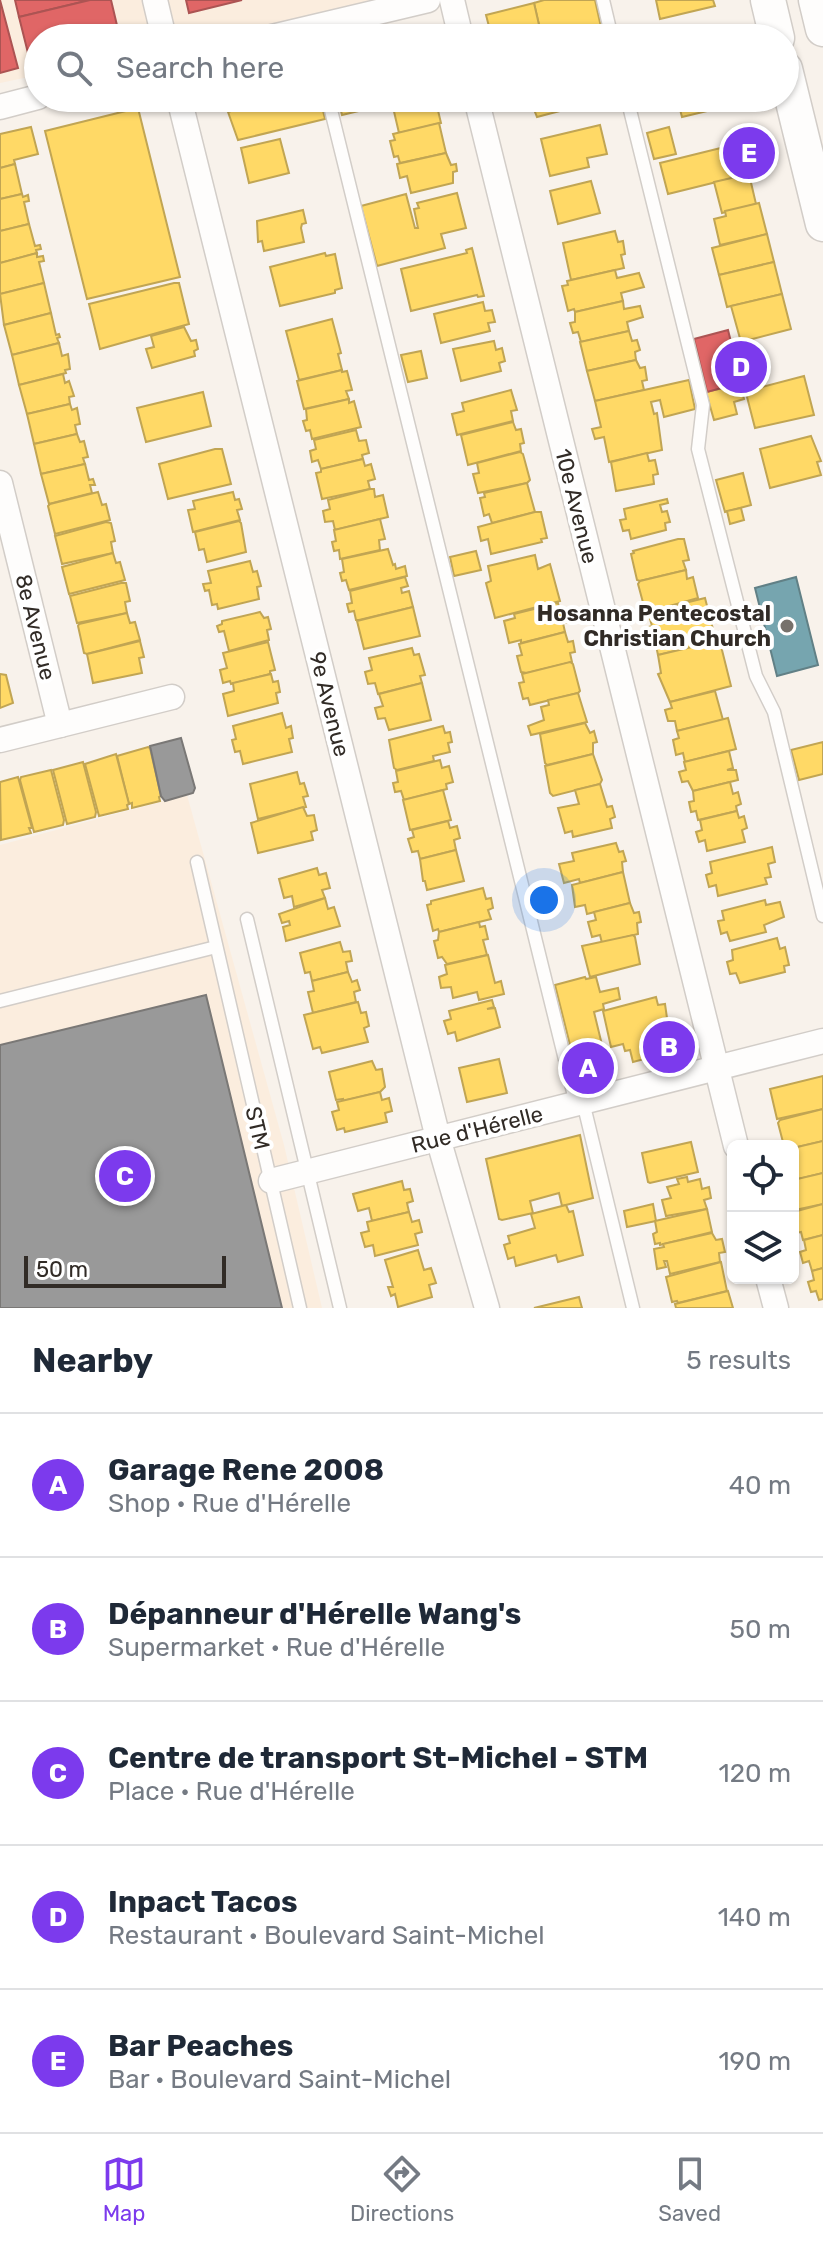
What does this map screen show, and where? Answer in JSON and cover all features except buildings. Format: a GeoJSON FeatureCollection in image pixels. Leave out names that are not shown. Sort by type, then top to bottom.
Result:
{"type":"FeatureCollection","features":[{"type":"Feature","properties":{"kind":"main road"},"geometry":{"type":"LineString","coordinates":[[768,0],[774,24]]}},
{"type":"Feature","properties":{"kind":"main road"},"geometry":{"type":"LineString","coordinates":[[816,0],[823,29]]}},
{"type":"Feature","properties":{"kind":"main road"},"geometry":{"type":"LineString","coordinates":[[796,112],[823,224]]}},
{"type":"Feature","properties":{"kind":"street"},"geometry":{"type":"LineString","coordinates":[[155,0],[161,24]]}},
{"type":"Feature","properties":{"kind":"street"},"geometry":{"type":"LineString","coordinates":[[344,24],[428,0]]}},
{"type":"Feature","properties":{"kind":"street"},"geometry":{"type":"LineString","coordinates":[[452,0],[458,24]]}},
{"type":"Feature","properties":{"kind":"street"},"geometry":{"type":"LineString","coordinates":[[0,107],[24,101]]}},
{"type":"Feature","properties":{"kind":"street","name":"9e Avenue"},"geometry":{"type":"LineString","coordinates":[[182,112],[438,1138],[487,1308]]}},
{"type":"Feature","properties":{"kind":"street","name":"10e Avenue"},"geometry":{"type":"LineString","coordinates":[[479,112],[734,1140]]}},
{"type":"Feature","properties":{"kind":"street","name":"8e Avenue"},"geometry":{"type":"LineString","coordinates":[[0,483],[60,725]]}},
{"type":"Feature","properties":{"kind":"street"},"geometry":{"type":"LineString","coordinates":[[0,740],[172,697]]}},
{"type":"Feature","properties":{"kind":"street","name":"Rue d'Hérelle"},"geometry":{"type":"LineString","coordinates":[[271,1181],[823,1041]]}},
{"type":"Feature","properties":{"kind":"street"},"geometry":{"type":"LineString","coordinates":[[770,1284],[776,1308]]}},
{"type":"Feature","properties":{"kind":"lane"},"geometry":{"type":"LineString","coordinates":[[603,0],[609,24]]}},
{"type":"Feature","properties":{"kind":"lane"},"geometry":{"type":"LineString","coordinates":[[331,112],[633,1308]]}},
{"type":"Feature","properties":{"kind":"lane"},"geometry":{"type":"LineString","coordinates":[[630,112],[703,405],[698,449],[756,676],[774,712],[823,916]]}},
{"type":"Feature","properties":{"kind":"lane","name":"STM"},"geometry":{"type":"LineString","coordinates":[[197,862],[300,1308]]}},
{"type":"Feature","properties":{"kind":"lane"},"geometry":{"type":"LineString","coordinates":[[247,919],[340,1308]]}},
{"type":"Feature","properties":{"kind":"lane"},"geometry":{"type":"LineString","coordinates":[[0,1001],[216,947]]}},
{"type":"Feature","properties":{"kind":"shaded area"},"geometry":{"type":"Polygon","coordinates":[[[0,0],[395,0],[281,24],[24,24],[24,78],[0,83],[0,0]]]}},
{"type":"Feature","properties":{"kind":"shaded area"},"geometry":{"type":"Polygon","coordinates":[[[187,795],[284,1145],[322,1308],[0,1308],[0,845],[187,795]]]}},
{"type":"Feature","properties":{"kind":"place","name":"Bar Peaches"},"geometry":{"type":"Point","coordinates":[749,153]}},
{"type":"Feature","properties":{"kind":"place","name":"Inpact Tacos"},"geometry":{"type":"Point","coordinates":[741,367]}},
{"type":"Feature","properties":{"kind":"place","name":"Hosanna Pentecostal Christian Church"},"geometry":{"type":"Point","coordinates":[787,626]}},
{"type":"Feature","properties":{"kind":"place","name":"Dépanneur d'Hérelle Wang's"},"geometry":{"type":"Point","coordinates":[669,1047]}},
{"type":"Feature","properties":{"kind":"place","name":"Garage Rene 2008"},"geometry":{"type":"Point","coordinates":[588,1068]}},
{"type":"Feature","properties":{"kind":"place","name":"Centre de transport St-Michel - STM"},"geometry":{"type":"Point","coordinates":[125,1176]}}]}
